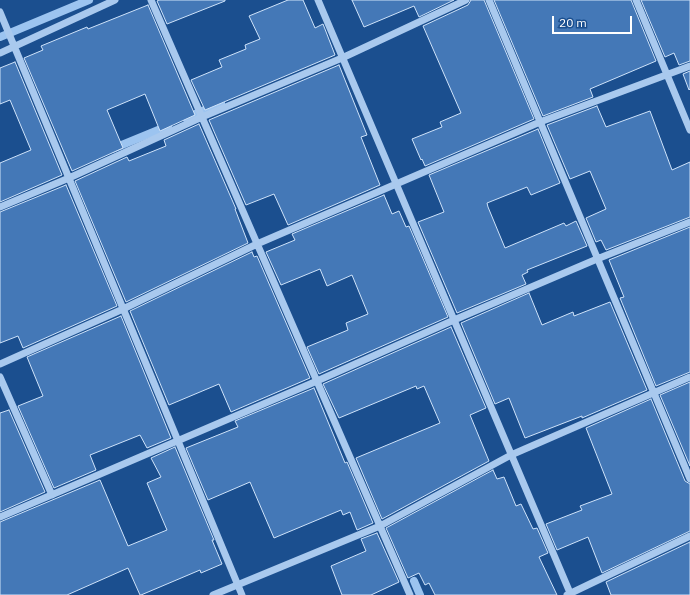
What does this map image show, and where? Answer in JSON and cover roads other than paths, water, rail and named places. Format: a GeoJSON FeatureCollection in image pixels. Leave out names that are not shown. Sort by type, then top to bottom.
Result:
{"type":"FeatureCollection","features":[{"type":"Feature","properties":{"kind":"street"},"geometry":{"type":"LineString","coordinates":[[0,52],[14,47],[115,0]]}},
{"type":"Feature","properties":{"kind":"street"},"geometry":{"type":"LineString","coordinates":[[151,0],[410,595]]}},
{"type":"Feature","properties":{"kind":"street"},"geometry":{"type":"LineString","coordinates":[[318,0],[570,594],[690,536]]}},
{"type":"Feature","properties":{"kind":"street"},"geometry":{"type":"LineString","coordinates":[[0,207],[69,178],[202,117],[342,58],[466,0]]}},
{"type":"Feature","properties":{"kind":"street"},"geometry":{"type":"LineString","coordinates":[[489,0],[690,479]]}},
{"type":"Feature","properties":{"kind":"street"},"geometry":{"type":"LineString","coordinates":[[636,0],[690,130]]}},
{"type":"Feature","properties":{"kind":"street"},"geometry":{"type":"LineString","coordinates":[[0,12],[242,595]]}},
{"type":"Feature","properties":{"kind":"street"},"geometry":{"type":"LineString","coordinates":[[0,364],[123,309],[257,244],[540,122],[690,66]]}},
{"type":"Feature","properties":{"kind":"street"},"geometry":{"type":"LineString","coordinates":[[0,517],[317,381],[454,320],[597,259],[690,222]]}},
{"type":"Feature","properties":{"kind":"street"},"geometry":{"type":"LineString","coordinates":[[0,377],[52,495]]}},
{"type":"Feature","properties":{"kind":"street"},"geometry":{"type":"LineString","coordinates":[[214,595],[380,526],[512,455],[690,377]]}},
{"type":"Feature","properties":{"kind":"waterway"},"geometry":{"type":"LineString","coordinates":[[0,37],[89,0]]}},
{"type":"Feature","properties":{"kind":"waterway"},"geometry":{"type":"LineString","coordinates":[[186,118],[221,103]]}},
{"type":"Feature","properties":{"kind":"waterway"},"geometry":{"type":"LineString","coordinates":[[112,149],[168,126]]}},
{"type":"Feature","properties":{"kind":"waterway"},"geometry":{"type":"LineString","coordinates":[[414,581],[420,595]]}}]}
